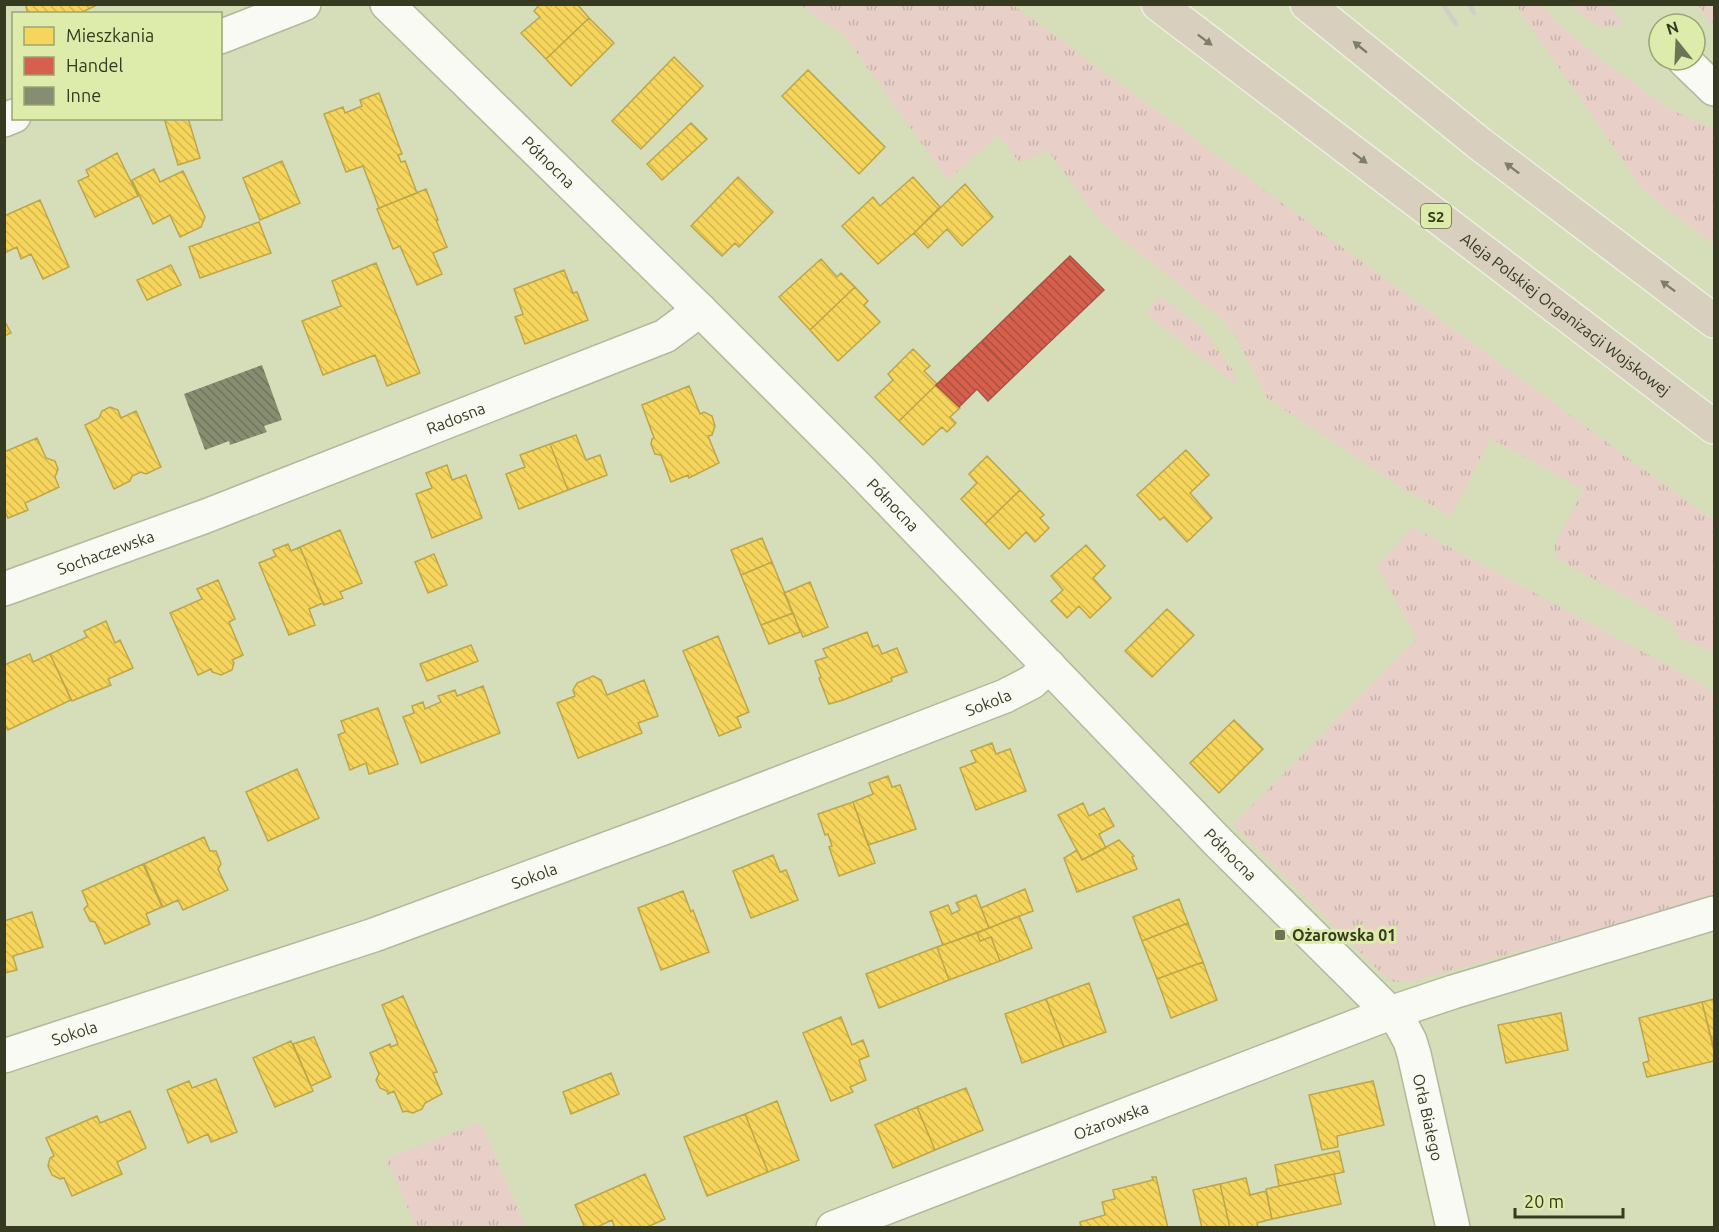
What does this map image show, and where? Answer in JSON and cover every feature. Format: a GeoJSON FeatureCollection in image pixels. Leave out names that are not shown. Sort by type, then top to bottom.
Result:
{"type":"FeatureCollection","features":[{"type":"Feature","properties":{"kind":"highway","name":"Aleja Polskiej Organizacji Wojskowej"},"geometry":{"type":"LineString","coordinates":[[1158,4],[1714,427]]}},
{"type":"Feature","properties":{"kind":"highway"},"geometry":{"type":"LineString","coordinates":[[1307,4],[1480,144],[1714,321]]}},
{"type":"Feature","properties":{"kind":"street"},"geometry":{"type":"LineString","coordinates":[[222,36],[304,4]]}},
{"type":"Feature","properties":{"kind":"street","name":"Północna"},"geometry":{"type":"LineString","coordinates":[[387,4],[856,466],[1235,860],[1390,1013]]}},
{"type":"Feature","properties":{"kind":"street"},"geometry":{"type":"LineString","coordinates":[[1696,72],[1714,89]]}},
{"type":"Feature","properties":{"kind":"street","name":"Radosna"},"geometry":{"type":"LineString","coordinates":[[206,516],[665,336],[700,310]]}},
{"type":"Feature","properties":{"kind":"street","name":"Sochaczewska"},"geometry":{"type":"LineString","coordinates":[[4,589],[206,516]]}},
{"type":"Feature","properties":{"kind":"street","name":"Sokola"},"geometry":{"type":"LineString","coordinates":[[4,1056],[374,935],[666,827],[1005,696],[1032,682],[1048,666]]}},
{"type":"Feature","properties":{"kind":"street","name":"Ożarowska"},"geometry":{"type":"LineString","coordinates":[[833,1227],[1390,1013],[1714,913]]}},
{"type":"Feature","properties":{"kind":"street","name":"Orła Białego"},"geometry":{"type":"LineString","coordinates":[[1390,1013],[1401,1024],[1410,1041],[1453,1227]]}},
{"type":"Feature","properties":{"kind":"green space"},"geometry":{"type":"Polygon","coordinates":[[[800,5],[1013,5],[1714,521],[1714,652],[1680,638],[1671,622],[1558,559],[1555,544],[1584,489],[1490,438],[1451,516],[1407,491],[1267,398],[1236,336],[1222,319],[1102,223],[1048,151],[1019,162],[998,135],[948,180],[844,35],[800,5]]]}},
{"type":"Feature","properties":{"kind":"green space"},"geometry":{"type":"Polygon","coordinates":[[[1516,5],[1541,5],[1555,21],[1599,58],[1669,109],[1714,129],[1714,245],[1644,191],[1516,5]]]}},
{"type":"Feature","properties":{"kind":"green space"},"geometry":{"type":"Polygon","coordinates":[[[1571,5],[1610,5],[1623,24],[1600,27],[1571,5]]]}},
{"type":"Feature","properties":{"kind":"green space"},"geometry":{"type":"Polygon","coordinates":[[[1698,5],[1714,5],[1714,28],[1707,18],[1707,12],[1703,12],[1698,5]]]}},
{"type":"Feature","properties":{"kind":"green space"},"geometry":{"type":"Polygon","coordinates":[[[1160,296],[1202,328],[1232,369],[1239,387],[1146,314],[1160,296]]]}},
{"type":"Feature","properties":{"kind":"green space"},"geometry":{"type":"Polygon","coordinates":[[[1413,527],[1698,682],[1714,693],[1714,896],[1409,982],[1394,982],[1381,973],[1233,825],[1417,638],[1377,566],[1413,527]]]}},
{"type":"Feature","properties":{"kind":"green space"},"geometry":{"type":"Polygon","coordinates":[[[480,1122],[526,1227],[416,1227],[386,1159],[480,1122]]]}},
{"type":"Feature","properties":{"kind":"building: Mieszkania"},"geometry":{"type":"Polygon","coordinates":[[[27,4],[94,4],[95,6],[82,12],[27,12],[27,4]]]}},
{"type":"Feature","properties":{"kind":"building: Mieszkania"},"geometry":{"type":"Polygon","coordinates":[[[540,4],[551,6],[553,4],[577,4],[589,18],[546,59],[521,33],[540,17],[534,11],[540,4]]]}},
{"type":"Feature","properties":{"kind":"building: Mieszkania"},"geometry":{"type":"Polygon","coordinates":[[[589,18],[614,43],[571,86],[546,59],[589,18]]]}},
{"type":"Feature","properties":{"kind":"building: Mieszkania"},"geometry":{"type":"Polygon","coordinates":[[[674,57],[703,86],[641,149],[612,121],[674,57]]]}},
{"type":"Feature","properties":{"kind":"building: Mieszkania"},"geometry":{"type":"Polygon","coordinates":[[[808,70],[885,147],[859,174],[782,96],[808,70]]]}},
{"type":"Feature","properties":{"kind":"building: Mieszkania"},"geometry":{"type":"Polygon","coordinates":[[[379,93],[402,154],[398,155],[401,162],[405,161],[417,193],[379,208],[363,166],[346,172],[324,114],[343,107],[345,113],[362,106],[360,100],[379,93]]]}},
{"type":"Feature","properties":{"kind":"building: Mieszkania"},"geometry":{"type":"Polygon","coordinates":[[[165,120],[189,120],[200,158],[178,165],[165,120]]]}},
{"type":"Feature","properties":{"kind":"building: Mieszkania"},"geometry":{"type":"Polygon","coordinates":[[[691,123],[707,139],[662,180],[647,164],[691,123]]]}},
{"type":"Feature","properties":{"kind":"building: Mieszkania"},"geometry":{"type":"Polygon","coordinates":[[[117,153],[138,196],[95,217],[78,181],[89,176],[86,170],[117,153]]]}},
{"type":"Feature","properties":{"kind":"building: Mieszkania"},"geometry":{"type":"Polygon","coordinates":[[[282,161],[300,203],[260,220],[243,178],[282,161]]]}},
{"type":"Feature","properties":{"kind":"building: Mieszkania"},"geometry":{"type":"Polygon","coordinates":[[[154,169],[160,182],[183,171],[205,217],[201,227],[180,237],[170,215],[153,224],[132,180],[154,169]]]}},
{"type":"Feature","properties":{"kind":"building: Mieszkania"},"geometry":{"type":"Polygon","coordinates":[[[738,177],[773,212],[739,247],[735,243],[722,256],[691,226],[738,177]]]}},
{"type":"Feature","properties":{"kind":"building: Mieszkania"},"geometry":{"type":"Polygon","coordinates":[[[913,177],[940,207],[878,264],[842,226],[873,197],[880,206],[913,177]]]}},
{"type":"Feature","properties":{"kind":"building: Mieszkania"},"geometry":{"type":"Polygon","coordinates":[[[965,184],[993,217],[962,246],[947,229],[928,248],[914,233],[965,184]]]}},
{"type":"Feature","properties":{"kind":"building: Mieszkania"},"geometry":{"type":"Polygon","coordinates":[[[426,189],[447,247],[433,253],[442,274],[417,285],[400,246],[393,249],[377,209],[426,189]]]}},
{"type":"Feature","properties":{"kind":"building: Mieszkania"},"geometry":{"type":"Polygon","coordinates":[[[40,200],[69,267],[43,279],[31,254],[21,259],[17,247],[4,253],[4,216],[40,200]]]}},
{"type":"Feature","properties":{"kind":"building: Mieszkania"},"geometry":{"type":"Polygon","coordinates":[[[259,222],[271,253],[200,278],[189,247],[259,222]]]}},
{"type":"Feature","properties":{"kind":"building: Mieszkania"},"geometry":{"type":"Polygon","coordinates":[[[821,259],[837,277],[841,273],[855,287],[810,330],[779,297],[821,259]]]}},
{"type":"Feature","properties":{"kind":"building: Mieszkania"},"geometry":{"type":"Polygon","coordinates":[[[376,263],[420,373],[387,386],[375,355],[323,375],[302,321],[341,306],[332,281],[376,263]]]}},
{"type":"Feature","properties":{"kind":"building: Mieszkania"},"geometry":{"type":"Polygon","coordinates":[[[171,265],[181,285],[147,300],[137,280],[171,265]]]}},
{"type":"Feature","properties":{"kind":"building: Mieszkania"},"geometry":{"type":"Polygon","coordinates":[[[564,270],[573,293],[577,292],[588,320],[525,344],[515,317],[523,314],[514,289],[564,270]]]}},
{"type":"Feature","properties":{"kind":"building: Mieszkania"},"geometry":{"type":"Polygon","coordinates":[[[855,287],[868,301],[864,305],[880,322],[838,361],[810,330],[855,287]]]}},
{"type":"Feature","properties":{"kind":"building: Mieszkania"},"geometry":{"type":"Polygon","coordinates":[[[4,320],[11,333],[4,336],[4,320]]]}},
{"type":"Feature","properties":{"kind":"building: Mieszkania"},"geometry":{"type":"Polygon","coordinates":[[[913,349],[930,366],[924,371],[937,384],[899,421],[875,397],[893,380],[888,374],[913,349]]]}},
{"type":"Feature","properties":{"kind":"building: Mieszkania"},"geometry":{"type":"Polygon","coordinates":[[[936,385],[960,408],[950,417],[956,423],[947,432],[942,427],[923,445],[899,421],[936,385]]]}},
{"type":"Feature","properties":{"kind":"building: Mieszkania"},"geometry":{"type":"Polygon","coordinates":[[[689,386],[700,414],[704,412],[712,416],[715,426],[712,435],[708,436],[719,463],[689,478],[688,475],[671,482],[661,455],[655,454],[651,444],[654,438],[642,405],[689,386]]]}},
{"type":"Feature","properties":{"kind":"building: Mieszkania"},"geometry":{"type":"Polygon","coordinates":[[[110,407],[118,410],[121,418],[136,411],[161,467],[146,474],[141,472],[132,476],[130,481],[114,489],[85,425],[99,418],[102,411],[110,407]]]}},
{"type":"Feature","properties":{"kind":"building: Mieszkania"},"geometry":{"type":"Polygon","coordinates":[[[576,435],[586,460],[600,455],[607,475],[568,490],[550,444],[576,435]]]}},
{"type":"Feature","properties":{"kind":"building: Mieszkania"},"geometry":{"type":"Polygon","coordinates":[[[37,438],[46,458],[55,461],[58,469],[55,477],[59,487],[25,503],[28,510],[8,518],[4,509],[4,452],[37,438]]]}},
{"type":"Feature","properties":{"kind":"building: Mieszkania"},"geometry":{"type":"Polygon","coordinates":[[[550,444],[568,490],[519,509],[506,474],[525,467],[520,455],[550,444]]]}},
{"type":"Feature","properties":{"kind":"building: Mieszkania"},"geometry":{"type":"Polygon","coordinates":[[[1186,450],[1209,475],[1190,493],[1212,518],[1187,542],[1164,517],[1160,520],[1137,495],[1186,450]]]}},
{"type":"Feature","properties":{"kind":"building: Mieszkania"},"geometry":{"type":"Polygon","coordinates":[[[987,456],[1020,490],[985,524],[961,499],[977,483],[969,474],[987,456]]]}},
{"type":"Feature","properties":{"kind":"building: Mieszkania"},"geometry":{"type":"Polygon","coordinates":[[[447,465],[452,480],[466,475],[482,518],[432,538],[416,494],[432,488],[426,473],[447,465]]]}},
{"type":"Feature","properties":{"kind":"building: Mieszkania"},"geometry":{"type":"Polygon","coordinates":[[[1020,490],[1044,515],[1040,518],[1049,528],[1035,542],[1026,532],[1009,549],[985,524],[1020,490]]]}},
{"type":"Feature","properties":{"kind":"building: Mieszkania"},"geometry":{"type":"Polygon","coordinates":[[[340,530],[362,583],[340,592],[343,598],[324,605],[300,547],[340,530]]]}},
{"type":"Feature","properties":{"kind":"building: Mieszkania"},"geometry":{"type":"Polygon","coordinates":[[[762,538],[772,562],[741,575],[731,550],[762,538]]]}},
{"type":"Feature","properties":{"kind":"building: Mieszkania"},"geometry":{"type":"Polygon","coordinates":[[[288,544],[291,551],[300,547],[323,603],[309,609],[315,625],[289,635],[259,563],[276,556],[273,550],[288,544]]]}},
{"type":"Feature","properties":{"kind":"building: Mieszkania"},"geometry":{"type":"Polygon","coordinates":[[[1086,545],[1105,566],[1093,578],[1111,598],[1090,618],[1079,606],[1067,618],[1051,601],[1063,590],[1051,576],[1086,545]]]}},
{"type":"Feature","properties":{"kind":"building: Mieszkania"},"geometry":{"type":"Polygon","coordinates":[[[434,554],[447,585],[428,593],[415,562],[434,554]]]}},
{"type":"Feature","properties":{"kind":"building: Mieszkania"},"geometry":{"type":"Polygon","coordinates":[[[772,562],[793,613],[761,625],[741,575],[772,562]]]}},
{"type":"Feature","properties":{"kind":"building: Mieszkania"},"geometry":{"type":"Polygon","coordinates":[[[218,580],[235,619],[229,622],[243,655],[232,660],[234,663],[232,670],[221,675],[212,672],[211,669],[198,675],[170,613],[202,599],[197,589],[218,580]]]}},
{"type":"Feature","properties":{"kind":"building: Mieszkania"},"geometry":{"type":"Polygon","coordinates":[[[810,582],[828,627],[803,637],[784,593],[810,582]]]}},
{"type":"Feature","properties":{"kind":"building: Mieszkania"},"geometry":{"type":"Polygon","coordinates":[[[1167,609],[1194,635],[1152,677],[1125,651],[1167,609]]]}},
{"type":"Feature","properties":{"kind":"building: Mieszkania"},"geometry":{"type":"Polygon","coordinates":[[[793,613],[800,632],[769,644],[761,625],[793,613]]]}},
{"type":"Feature","properties":{"kind":"building: Mieszkania"},"geometry":{"type":"Polygon","coordinates":[[[106,621],[115,643],[120,640],[133,668],[108,679],[111,685],[72,701],[50,654],[87,637],[84,631],[106,621]]]}},
{"type":"Feature","properties":{"kind":"building: Mieszkania"},"geometry":{"type":"Polygon","coordinates":[[[867,632],[873,647],[878,645],[882,654],[897,648],[907,672],[891,678],[892,681],[829,704],[815,661],[827,657],[823,649],[867,632]]]}},
{"type":"Feature","properties":{"kind":"building: Mieszkania"},"geometry":{"type":"Polygon","coordinates":[[[718,636],[749,712],[737,717],[741,727],[719,736],[683,651],[718,636]]]}},
{"type":"Feature","properties":{"kind":"building: Mieszkania"},"geometry":{"type":"Polygon","coordinates":[[[471,645],[478,661],[427,681],[420,664],[471,645]]]}},
{"type":"Feature","properties":{"kind":"building: Mieszkania"},"geometry":{"type":"Polygon","coordinates":[[[30,654],[33,662],[50,654],[71,700],[8,730],[4,724],[4,665],[30,654]]]}},
{"type":"Feature","properties":{"kind":"building: Mieszkania"},"geometry":{"type":"Polygon","coordinates":[[[593,676],[601,680],[607,695],[644,680],[658,716],[638,723],[642,733],[578,758],[557,703],[575,696],[573,690],[577,683],[593,676]]]}},
{"type":"Feature","properties":{"kind":"building: Mieszkania"},"geometry":{"type":"Polygon","coordinates":[[[483,686],[500,733],[421,763],[403,717],[414,713],[412,706],[423,702],[425,709],[441,702],[438,696],[455,690],[457,696],[483,686]]]}},
{"type":"Feature","properties":{"kind":"building: Mieszkania"},"geometry":{"type":"Polygon","coordinates":[[[378,708],[398,764],[369,774],[366,763],[350,770],[338,735],[345,732],[341,721],[378,708]]]}},
{"type":"Feature","properties":{"kind":"building: Mieszkania"},"geometry":{"type":"Polygon","coordinates":[[[1234,720],[1263,749],[1219,793],[1190,763],[1234,720]]]}},
{"type":"Feature","properties":{"kind":"building: Mieszkania"},"geometry":{"type":"Polygon","coordinates":[[[992,743],[996,754],[1010,749],[1026,791],[976,810],[960,768],[976,762],[971,751],[992,743]]]}},
{"type":"Feature","properties":{"kind":"building: Mieszkania"},"geometry":{"type":"Polygon","coordinates":[[[297,769],[319,818],[268,841],[246,792],[297,769]]]}},
{"type":"Feature","properties":{"kind":"building: Mieszkania"},"geometry":{"type":"Polygon","coordinates":[[[888,776],[892,787],[900,785],[916,829],[868,845],[853,802],[873,794],[869,783],[888,776]]]}},
{"type":"Feature","properties":{"kind":"building: Mieszkania"},"geometry":{"type":"Polygon","coordinates":[[[853,802],[875,863],[839,876],[829,847],[832,846],[828,834],[825,835],[818,814],[853,802]]]}},
{"type":"Feature","properties":{"kind":"building: Mieszkania"},"geometry":{"type":"Polygon","coordinates":[[[1083,803],[1089,816],[1104,808],[1114,826],[1099,834],[1106,848],[1082,860],[1058,815],[1083,803]]]}},
{"type":"Feature","properties":{"kind":"building: Mieszkania"},"geometry":{"type":"Polygon","coordinates":[[[204,837],[210,851],[216,851],[221,864],[218,869],[228,890],[183,910],[178,900],[163,907],[144,864],[204,837]]]}},
{"type":"Feature","properties":{"kind":"building: Mieszkania"},"geometry":{"type":"Polygon","coordinates":[[[1119,840],[1134,856],[1132,857],[1137,869],[1077,892],[1064,858],[1077,850],[1082,860],[1119,840]]]}},
{"type":"Feature","properties":{"kind":"building: Mieszkania"},"geometry":{"type":"Polygon","coordinates":[[[773,855],[780,872],[786,870],[798,900],[751,918],[733,871],[773,855]]]}},
{"type":"Feature","properties":{"kind":"building: Mieszkania"},"geometry":{"type":"Polygon","coordinates":[[[143,864],[162,907],[146,914],[150,924],[105,944],[95,922],[90,921],[84,909],[88,905],[82,891],[143,864]]]}},
{"type":"Feature","properties":{"kind":"building: Mieszkania"},"geometry":{"type":"Polygon","coordinates":[[[1025,889],[1033,911],[989,928],[981,908],[1025,889]]]}},
{"type":"Feature","properties":{"kind":"building: Mieszkania"},"geometry":{"type":"Polygon","coordinates":[[[683,891],[709,952],[661,970],[638,908],[683,891]]]}},
{"type":"Feature","properties":{"kind":"building: Mieszkania"},"geometry":{"type":"Polygon","coordinates":[[[976,895],[989,928],[943,945],[930,912],[948,905],[952,914],[960,910],[956,903],[976,895]]]}},
{"type":"Feature","properties":{"kind":"building: Mieszkania"},"geometry":{"type":"Polygon","coordinates":[[[1179,899],[1188,923],[1142,941],[1133,917],[1179,899]]]}},
{"type":"Feature","properties":{"kind":"building: Mieszkania"},"geometry":{"type":"Polygon","coordinates":[[[32,912],[43,947],[13,956],[17,970],[4,973],[4,921],[32,912]]]}},
{"type":"Feature","properties":{"kind":"building: Mieszkania"},"geometry":{"type":"Polygon","coordinates":[[[1019,916],[1032,948],[1000,961],[991,937],[980,941],[977,933],[1019,916]]]}},
{"type":"Feature","properties":{"kind":"building: Mieszkania"},"geometry":{"type":"Polygon","coordinates":[[[1188,923],[1203,962],[1157,979],[1142,941],[1188,923]]]}},
{"type":"Feature","properties":{"kind":"building: Mieszkania"},"geometry":{"type":"Polygon","coordinates":[[[977,933],[980,941],[991,937],[1000,961],[949,980],[937,947],[977,933]]]}},
{"type":"Feature","properties":{"kind":"building: Mieszkania"},"geometry":{"type":"Polygon","coordinates":[[[937,947],[949,980],[879,1008],[866,974],[937,947]]]}},
{"type":"Feature","properties":{"kind":"building: Mieszkania"},"geometry":{"type":"Polygon","coordinates":[[[1203,962],[1217,1000],[1171,1018],[1157,979],[1203,962]]]}},
{"type":"Feature","properties":{"kind":"building: Mieszkania"},"geometry":{"type":"Polygon","coordinates":[[[1089,983],[1106,1032],[1064,1047],[1046,999],[1089,983]]]}},
{"type":"Feature","properties":{"kind":"building: Mieszkania"},"geometry":{"type":"Polygon","coordinates":[[[403,996],[437,1072],[433,1073],[442,1094],[413,1113],[403,1112],[394,1091],[388,1094],[380,1088],[376,1080],[379,1074],[370,1053],[390,1044],[391,1047],[398,1044],[382,1005],[403,996]]]}},
{"type":"Feature","properties":{"kind":"building: Mieszkania"},"geometry":{"type":"Polygon","coordinates":[[[1046,999],[1064,1047],[1022,1063],[1005,1014],[1046,999]]]}},
{"type":"Feature","properties":{"kind":"building: Mieszkania"},"geometry":{"type":"Polygon","coordinates":[[[1714,999],[1714,1044],[1713,1045],[1702,1002],[1714,999]]]}},
{"type":"Feature","properties":{"kind":"building: Mieszkania"},"geometry":{"type":"Polygon","coordinates":[[[1702,1002],[1714,1051],[1714,1061],[1647,1077],[1643,1063],[1649,1061],[1639,1018],[1702,1002]]]}},
{"type":"Feature","properties":{"kind":"building: Mieszkania"},"geometry":{"type":"Polygon","coordinates":[[[1561,1013],[1568,1050],[1506,1063],[1498,1025],[1561,1013]]]}},
{"type":"Feature","properties":{"kind":"building: Mieszkania"},"geometry":{"type":"Polygon","coordinates":[[[841,1017],[852,1045],[863,1040],[869,1056],[859,1060],[866,1080],[850,1087],[853,1092],[831,1101],[803,1033],[841,1017]]]}},
{"type":"Feature","properties":{"kind":"building: Mieszkania"},"geometry":{"type":"Polygon","coordinates":[[[314,1037],[331,1077],[311,1086],[293,1044],[314,1037]]]}},
{"type":"Feature","properties":{"kind":"building: Mieszkania"},"geometry":{"type":"Polygon","coordinates":[[[291,1041],[313,1091],[275,1107],[253,1058],[291,1041]]]}},
{"type":"Feature","properties":{"kind":"building: Mieszkania"},"geometry":{"type":"Polygon","coordinates":[[[611,1073],[619,1094],[571,1114],[563,1092],[611,1073]]]}},
{"type":"Feature","properties":{"kind":"building: Mieszkania"},"geometry":{"type":"Polygon","coordinates":[[[216,1079],[237,1132],[211,1142],[208,1134],[188,1143],[167,1090],[189,1081],[192,1088],[216,1079]]]}},
{"type":"Feature","properties":{"kind":"building: Mieszkania"},"geometry":{"type":"Polygon","coordinates":[[[1373,1081],[1384,1125],[1337,1136],[1338,1147],[1322,1150],[1309,1095],[1373,1081]]]}},
{"type":"Feature","properties":{"kind":"building: Mieszkania"},"geometry":{"type":"Polygon","coordinates":[[[966,1088],[983,1130],[935,1150],[917,1107],[966,1088]]]}},
{"type":"Feature","properties":{"kind":"building: Mieszkania"},"geometry":{"type":"Polygon","coordinates":[[[777,1101],[799,1160],[768,1172],[745,1114],[777,1101]]]}},
{"type":"Feature","properties":{"kind":"building: Mieszkania"},"geometry":{"type":"Polygon","coordinates":[[[917,1107],[935,1150],[893,1168],[875,1125],[917,1107]]]}},
{"type":"Feature","properties":{"kind":"building: Mieszkania"},"geometry":{"type":"Polygon","coordinates":[[[130,1111],[146,1148],[117,1162],[122,1174],[72,1196],[64,1178],[60,1179],[52,1175],[48,1166],[50,1158],[54,1156],[46,1138],[97,1116],[100,1123],[130,1111]]]}},
{"type":"Feature","properties":{"kind":"building: Mieszkania"},"geometry":{"type":"Polygon","coordinates":[[[745,1114],[768,1172],[707,1196],[684,1137],[745,1114]]]}},
{"type":"Feature","properties":{"kind":"building: Mieszkania"},"geometry":{"type":"Polygon","coordinates":[[[1339,1151],[1344,1172],[1279,1186],[1275,1165],[1339,1151]]]}},
{"type":"Feature","properties":{"kind":"building: Mieszkania"},"geometry":{"type":"Polygon","coordinates":[[[645,1174],[665,1219],[645,1228],[615,1228],[612,1220],[595,1228],[585,1228],[575,1205],[645,1174]]]}},
{"type":"Feature","properties":{"kind":"building: Mieszkania"},"geometry":{"type":"Polygon","coordinates":[[[1334,1174],[1341,1204],[1272,1219],[1266,1189],[1334,1174]]]}},
{"type":"Feature","properties":{"kind":"building: Mieszkania"},"geometry":{"type":"Polygon","coordinates":[[[1152,1177],[1156,1177],[1168,1228],[1081,1228],[1080,1222],[1105,1215],[1102,1202],[1115,1199],[1113,1190],[1153,1180],[1152,1177]]]}},
{"type":"Feature","properties":{"kind":"building: Mieszkania"},"geometry":{"type":"Polygon","coordinates":[[[1246,1178],[1250,1195],[1266,1191],[1272,1219],[1257,1223],[1258,1228],[1230,1228],[1220,1184],[1246,1178]]]}},
{"type":"Feature","properties":{"kind":"building: Mieszkania"},"geometry":{"type":"Polygon","coordinates":[[[1220,1184],[1230,1228],[1202,1228],[1193,1190],[1220,1184]]]}},
{"type":"Feature","properties":{"kind":"building: Handel"},"geometry":{"type":"Polygon","coordinates":[[[1070,256],[1104,290],[1015,375],[982,341],[1070,256]]]}},
{"type":"Feature","properties":{"kind":"building: Handel"},"geometry":{"type":"Polygon","coordinates":[[[982,341],[1015,375],[988,401],[977,389],[959,407],[936,385],[982,341]]]}},
{"type":"Feature","properties":{"kind":"building: Inne"},"geometry":{"type":"Polygon","coordinates":[[[262,365],[282,420],[264,426],[267,432],[230,445],[229,441],[205,450],[184,394],[262,365]]]}},
{"type":"Feature","properties":{"kind":"railway"},"geometry":{"type":"LineString","coordinates":[[1443,4],[1456,24]]}},
{"type":"Feature","properties":{"kind":"railway"},"geometry":{"type":"LineString","coordinates":[[1469,4],[1474,13]]}},
{"type":"Feature","properties":{"kind":"place","name":"Ożarowska 01"},"geometry":{"type":"Point","coordinates":[1280,935]}}]}
